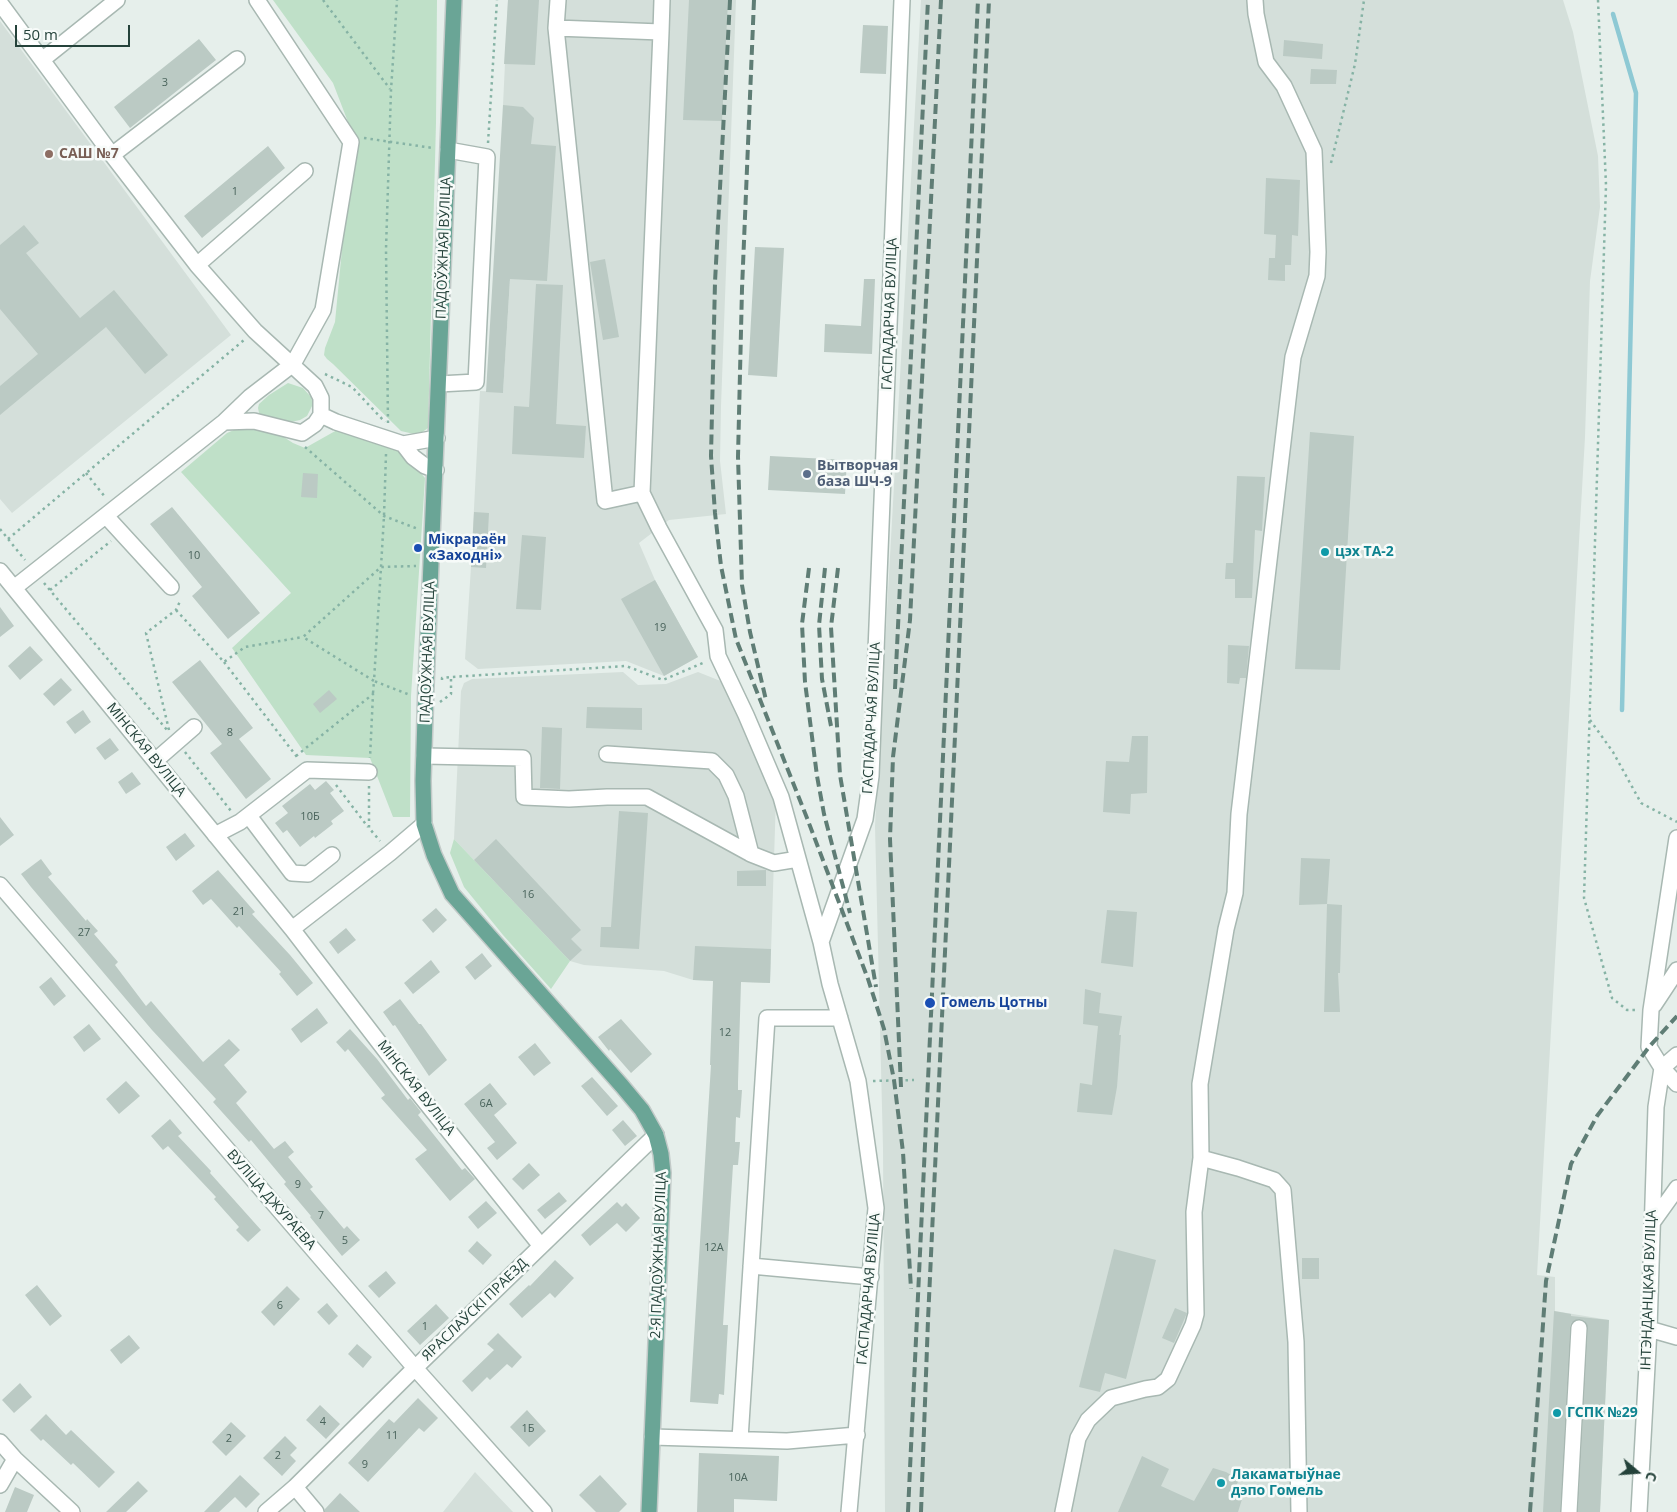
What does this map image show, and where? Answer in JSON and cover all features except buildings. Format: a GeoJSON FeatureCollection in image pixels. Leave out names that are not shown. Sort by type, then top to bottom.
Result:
{"type":"FeatureCollection","features":[{"type":"Feature","properties":{"kind":"main road","name":"ПАДОЎЖНАЯ ВУЛІЦА"},"geometry":{"type":"LineString","coordinates":[[454,0],[424,756],[424,824],[434,855],[452,894],[622,1086]]}},
{"type":"Feature","properties":{"kind":"main road","name":"2-Я ПАДОЎЖНАЯ ВУЛІЦА"},"geometry":{"type":"LineString","coordinates":[[622,1086],[642,1110],[656,1135],[663,1173],[650,1512]]}},
{"type":"Feature","properties":{"kind":"street"},"geometry":{"type":"LineString","coordinates":[[42,60],[116,0]]}},
{"type":"Feature","properties":{"kind":"street"},"geometry":{"type":"LineString","coordinates":[[14,588],[224,422],[250,397],[293,364],[323,310],[351,142],[257,0]]}},
{"type":"Feature","properties":{"kind":"street"},"geometry":{"type":"LineString","coordinates":[[558,0],[556,28],[605,500],[642,493]]}},
{"type":"Feature","properties":{"kind":"street"},"geometry":{"type":"LineString","coordinates":[[662,0],[642,493],[658,528],[715,630],[718,656],[781,797],[821,942]]}},
{"type":"Feature","properties":{"kind":"street","name":"ГАСПАДАРЧАЯ ВУЛІЦА"},"geometry":{"type":"LineString","coordinates":[[849,1512],[876,1208],[858,1081],[830,984],[821,942],[865,819],[871,776],[902,0]]}},
{"type":"Feature","properties":{"kind":"street"},"geometry":{"type":"LineString","coordinates":[[1063,1512],[1078,1438],[1088,1420],[1111,1398],[1158,1387],[1168,1379],[1193,1325],[1196,1314],[1194,1212],[1201,1158],[1200,1084],[1226,929],[1235,893],[1240,804],[1293,357],[1316,276],[1318,252],[1314,151],[1284,86],[1266,62],[1255,0]]}},
{"type":"Feature","properties":{"kind":"street"},"geometry":{"type":"LineString","coordinates":[[0,2],[112,156],[197,265],[254,331],[293,364],[315,386],[321,398],[322,415],[315,424],[302,433],[254,421],[224,422]]}},
{"type":"Feature","properties":{"kind":"street"},"geometry":{"type":"LineString","coordinates":[[556,28],[661,32]]}},
{"type":"Feature","properties":{"kind":"street"},"geometry":{"type":"LineString","coordinates":[[112,156],[237,59]]}},
{"type":"Feature","properties":{"kind":"street"},"geometry":{"type":"LineString","coordinates":[[439,384],[476,382],[487,157],[448,150]]}},
{"type":"Feature","properties":{"kind":"street"},"geometry":{"type":"LineString","coordinates":[[197,265],[306,172]]}},
{"type":"Feature","properties":{"kind":"street"},"geometry":{"type":"LineString","coordinates":[[322,415],[403,444],[437,438]]}},
{"type":"Feature","properties":{"kind":"street"},"geometry":{"type":"LineString","coordinates":[[403,444],[413,457],[425,466],[436,470]]}},
{"type":"Feature","properties":{"kind":"street"},"geometry":{"type":"LineString","coordinates":[[106,516],[176,592]]}},
{"type":"Feature","properties":{"kind":"street","name":"МІНСКАЯ ВУЛІЦА"},"geometry":{"type":"LineString","coordinates":[[0,571],[292,929],[411,1084],[541,1246]]}},
{"type":"Feature","properties":{"kind":"street"},"geometry":{"type":"LineString","coordinates":[[155,761],[194,727]]}},
{"type":"Feature","properties":{"kind":"street"},"geometry":{"type":"LineString","coordinates":[[607,754],[712,762],[726,775],[736,796],[751,854]]}},
{"type":"Feature","properties":{"kind":"street"},"geometry":{"type":"LineString","coordinates":[[424,756],[523,758],[524,797],[569,800],[607,797],[646,797],[751,854],[774,863],[798,860]]}},
{"type":"Feature","properties":{"kind":"street"},"geometry":{"type":"LineString","coordinates":[[215,835],[244,819],[307,770],[369,772]]}},
{"type":"Feature","properties":{"kind":"street"},"geometry":{"type":"LineString","coordinates":[[244,819],[292,873],[308,874],[332,855]]}},
{"type":"Feature","properties":{"kind":"street"},"geometry":{"type":"LineString","coordinates":[[292,929],[390,853],[424,824]]}},
{"type":"Feature","properties":{"kind":"street"},"geometry":{"type":"LineString","coordinates":[[1677,838],[1651,1010],[1649,1047],[1662,1068],[1677,1084]]}},
{"type":"Feature","properties":{"kind":"street","name":"ВУЛІЦА ДЖУРАЕВА"},"geometry":{"type":"LineString","coordinates":[[0,885],[415,1368],[544,1512]]}},
{"type":"Feature","properties":{"kind":"street"},"geometry":{"type":"LineString","coordinates":[[1651,1010],[1677,970]]}},
{"type":"Feature","properties":{"kind":"street"},"geometry":{"type":"LineString","coordinates":[[740,1439],[766,1018],[840,1018]]}},
{"type":"Feature","properties":{"kind":"street"},"geometry":{"type":"LineString","coordinates":[[1662,1068],[1677,1055]]}},
{"type":"Feature","properties":{"kind":"street","name":"ІНТЭНДАНЦКАЯ ВУЛІЦА"},"geometry":{"type":"LineString","coordinates":[[1639,1512],[1649,1329],[1656,1107],[1662,1068]]}},
{"type":"Feature","properties":{"kind":"street","name":"ЯРАСЛАЎСКІ ПРАЕЗД"},"geometry":{"type":"LineString","coordinates":[[266,1512],[295,1487],[656,1135]]}},
{"type":"Feature","properties":{"kind":"street"},"geometry":{"type":"LineString","coordinates":[[1201,1158],[1274,1180],[1283,1190],[1296,1342],[1299,1512]]}},
{"type":"Feature","properties":{"kind":"street"},"geometry":{"type":"LineString","coordinates":[[1652,1223],[1677,1188]]}},
{"type":"Feature","properties":{"kind":"street"},"geometry":{"type":"LineString","coordinates":[[751,1266],[871,1277]]}},
{"type":"Feature","properties":{"kind":"street"},"geometry":{"type":"LineString","coordinates":[[1569,1512],[1580,1328]]}},
{"type":"Feature","properties":{"kind":"street"},"geometry":{"type":"LineString","coordinates":[[1649,1329],[1677,1337]]}},
{"type":"Feature","properties":{"kind":"street"},"geometry":{"type":"LineString","coordinates":[[652,1437],[787,1441],[857,1435]]}},
{"type":"Feature","properties":{"kind":"street"},"geometry":{"type":"LineString","coordinates":[[0,1442],[15,1459],[72,1512]]}},
{"type":"Feature","properties":{"kind":"street"},"geometry":{"type":"LineString","coordinates":[[0,1485],[15,1459]]}},
{"type":"Feature","properties":{"kind":"street"},"geometry":{"type":"LineString","coordinates":[[295,1487],[316,1512]]}},
{"type":"Feature","properties":{"kind":"path"},"geometry":{"type":"LineString","coordinates":[[323,0],[391,90]]}},
{"type":"Feature","properties":{"kind":"path"},"geometry":{"type":"LineString","coordinates":[[324,373],[352,387],[388,425],[386,249],[391,90],[397,0]]}},
{"type":"Feature","properties":{"kind":"path"},"geometry":{"type":"LineString","coordinates":[[487,157],[497,0]]}},
{"type":"Feature","properties":{"kind":"path"},"geometry":{"type":"LineString","coordinates":[[1330,167],[1355,64],[1364,0]]}},
{"type":"Feature","properties":{"kind":"path"},"geometry":{"type":"LineString","coordinates":[[1598,0],[1606,185],[1584,898],[1612,998],[1627,1010],[1651,1010]]}},
{"type":"Feature","properties":{"kind":"path"},"geometry":{"type":"LineString","coordinates":[[347,136],[448,150]]}},
{"type":"Feature","properties":{"kind":"path"},"geometry":{"type":"LineString","coordinates":[[8,539],[254,331]]}},
{"type":"Feature","properties":{"kind":"path"},"geometry":{"type":"LineString","coordinates":[[302,433],[305,448],[384,516],[418,530]]}},
{"type":"Feature","properties":{"kind":"path"},"geometry":{"type":"LineString","coordinates":[[373,694],[387,439]]}},
{"type":"Feature","properties":{"kind":"path"},"geometry":{"type":"LineString","coordinates":[[86,473],[106,498]]}},
{"type":"Feature","properties":{"kind":"path"},"geometry":{"type":"LineString","coordinates":[[0,529],[170,734],[146,634],[176,610]]}},
{"type":"Feature","properties":{"kind":"path"},"geometry":{"type":"LineString","coordinates":[[50,590],[121,532]]}},
{"type":"Feature","properties":{"kind":"path"},"geometry":{"type":"LineString","coordinates":[[224,662],[246,647],[303,637],[380,567],[417,566]]}},
{"type":"Feature","properties":{"kind":"path"},"geometry":{"type":"LineString","coordinates":[[176,592],[176,610],[224,662],[307,770]]}},
{"type":"Feature","properties":{"kind":"path"},"geometry":{"type":"LineString","coordinates":[[303,637],[374,680],[412,696]]}},
{"type":"Feature","properties":{"kind":"path"},"geometry":{"type":"LineString","coordinates":[[442,678],[626,666],[663,680],[718,656]]}},
{"type":"Feature","properties":{"kind":"path"},"geometry":{"type":"LineString","coordinates":[[439,702],[443,702],[451,694],[450,677]]}},
{"type":"Feature","properties":{"kind":"path"},"geometry":{"type":"LineString","coordinates":[[1590,719],[1613,752],[1641,802],[1677,822]]}},
{"type":"Feature","properties":{"kind":"path"},"geometry":{"type":"LineString","coordinates":[[177,742],[244,819]]}},
{"type":"Feature","properties":{"kind":"path"},"geometry":{"type":"LineString","coordinates":[[331,778],[368,828]]}},
{"type":"Feature","properties":{"kind":"path"},"geometry":{"type":"LineString","coordinates":[[858,1081],[914,1080]]}},
{"type":"Feature","properties":{"kind":"shaded area"},"geometry":{"type":"Polygon","coordinates":[[[508,0],[736,0],[721,406],[720,461],[726,514],[669,520],[639,543],[655,580],[698,657],[664,676],[626,661],[478,669],[465,659],[480,391],[503,392],[518,150],[503,105],[508,0]]]}},
{"type":"Feature","properties":{"kind":"shaded area"},"geometry":{"type":"Polygon","coordinates":[[[921,0],[1563,0],[1573,32],[1598,156],[1600,207],[1590,281],[1585,437],[1537,1275],[1555,1277],[1555,1311],[1609,1320],[1600,1512],[885,1512],[883,1148],[875,826],[921,0]]]}},
{"type":"Feature","properties":{"kind":"shaded area","name":"САШ №7"},"geometry":{"type":"Polygon","coordinates":[[[0,21],[231,335],[12,513],[0,499],[0,21]]]}},
{"type":"Feature","properties":{"kind":"shaded area"},"geometry":{"type":"Polygon","coordinates":[[[623,672],[638,685],[666,684],[698,672],[728,684],[776,797],[770,983],[693,980],[664,971],[584,965],[570,961],[454,839],[461,691],[464,683],[472,679],[623,672]]]}},
{"type":"Feature","properties":{"kind":"shaded area"},"geometry":{"type":"Polygon","coordinates":[[[475,1472],[513,1512],[443,1512],[475,1472]]]}},
{"type":"Feature","properties":{"kind":"green space"},"geometry":{"type":"Polygon","coordinates":[[[273,0],[437,0],[436,123],[428,428],[421,433],[414,434],[401,431],[324,355],[335,322],[353,135],[333,83],[273,0]]]}},
{"type":"Feature","properties":{"kind":"green space"},"geometry":{"type":"Polygon","coordinates":[[[288,383],[303,388],[311,397],[313,404],[307,416],[291,422],[265,417],[259,413],[259,404],[288,383]]]}},
{"type":"Feature","properties":{"kind":"green space"},"geometry":{"type":"Polygon","coordinates":[[[252,426],[279,434],[305,448],[337,430],[401,450],[425,478],[411,696],[410,817],[393,817],[370,758],[306,755],[232,648],[291,593],[181,472],[227,433],[241,427],[252,426]]]}},
{"type":"Feature","properties":{"kind":"green space"},"geometry":{"type":"Polygon","coordinates":[[[454,839],[570,961],[551,989],[464,887],[450,853],[454,839]]]}},
{"type":"Feature","properties":{"kind":"waterway"},"geometry":{"type":"LineString","coordinates":[[1613,14],[1636,93],[1622,710]]}},
{"type":"Feature","properties":{"kind":"railway"},"geometry":{"type":"LineString","coordinates":[[730,0],[715,282],[711,456],[721,566],[736,639],[807,818],[868,979],[884,1029],[894,1080],[903,1152],[911,1289]]}},
{"type":"Feature","properties":{"kind":"railway"},"geometry":{"type":"LineString","coordinates":[[754,0],[742,289],[738,457],[742,585],[750,632],[766,700]]}},
{"type":"Feature","properties":{"kind":"railway"},"geometry":{"type":"LineString","coordinates":[[895,689],[928,0]]}},
{"type":"Feature","properties":{"kind":"railway"},"geometry":{"type":"LineString","coordinates":[[901,1087],[890,839],[893,757],[910,620],[941,0]]}},
{"type":"Feature","properties":{"kind":"railway"},"geometry":{"type":"LineString","coordinates":[[908,1512],[978,0]]}},
{"type":"Feature","properties":{"kind":"railway"},"geometry":{"type":"LineString","coordinates":[[921,1512],[928,1320],[989,0]]}},
{"type":"Feature","properties":{"kind":"railway"},"geometry":{"type":"LineString","coordinates":[[809,568],[802,624],[805,682],[817,776],[824,814],[850,913]]}},
{"type":"Feature","properties":{"kind":"railway"},"geometry":{"type":"LineString","coordinates":[[825,568],[819,625],[822,679],[831,726]]}},
{"type":"Feature","properties":{"kind":"railway"},"geometry":{"type":"LineString","coordinates":[[838,568],[831,627],[840,775],[876,987]]}},
{"type":"Feature","properties":{"kind":"railway"},"geometry":{"type":"LineString","coordinates":[[1530,1512],[1546,1281],[1571,1164],[1597,1116],[1649,1047],[1677,1016]]}},
{"type":"Feature","properties":{"kind":"place","name":"САШ №7"},"geometry":{"type":"Point","coordinates":[49,154]}},
{"type":"Feature","properties":{"kind":"place","name":"Вытворчая база ШЧ-9"},"geometry":{"type":"Point","coordinates":[807,474]}},
{"type":"Feature","properties":{"kind":"place","name":"Мікрараён «Заходні»"},"geometry":{"type":"Point","coordinates":[418,548]}},
{"type":"Feature","properties":{"kind":"place","name":"цэх ТА-2"},"geometry":{"type":"Point","coordinates":[1325,552]}},
{"type":"Feature","properties":{"kind":"place","name":"Гомель Цотны"},"geometry":{"type":"Point","coordinates":[930,1003]}},
{"type":"Feature","properties":{"kind":"place","name":"ГСПК №29"},"geometry":{"type":"Point","coordinates":[1557,1413]}},
{"type":"Feature","properties":{"kind":"place","name":"Лакаматыўнае дэпо Гомель"},"geometry":{"type":"Point","coordinates":[1221,1483]}}]}
